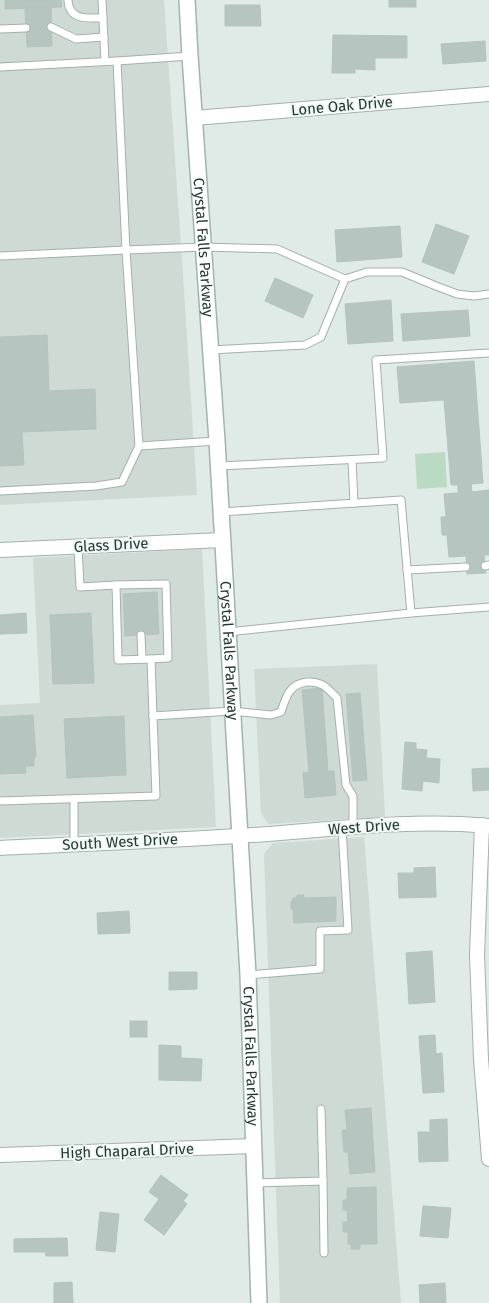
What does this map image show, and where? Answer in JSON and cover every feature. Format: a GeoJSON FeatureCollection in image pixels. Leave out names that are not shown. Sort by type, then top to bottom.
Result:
{"type":"FeatureCollection","features":[{"type":"Feature","properties":{"kind":"main road","name":"Crystal Falls Parkway"},"geometry":{"type":"LineString","coordinates":[[187,0],[217,441],[248,975],[259,1303]]}},
{"type":"Feature","properties":{"kind":"street","name":"Lone Oak Drive"},"geometry":{"type":"LineString","coordinates":[[194,118],[489,94]]}},
{"type":"Feature","properties":{"kind":"street","name":"Glass Drive"},"geometry":{"type":"LineString","coordinates":[[0,550],[222,540]]}},
{"type":"Feature","properties":{"kind":"street","name":"West Drive"},"geometry":{"type":"LineString","coordinates":[[240,836],[451,823],[485,826]]}},
{"type":"Feature","properties":{"kind":"street"},"geometry":{"type":"LineString","coordinates":[[485,826],[477,955],[485,1059],[489,1159]]}},
{"type":"Feature","properties":{"kind":"street","name":"South West Drive"},"geometry":{"type":"LineString","coordinates":[[0,848],[240,836]]}},
{"type":"Feature","properties":{"kind":"street","name":"High Chaparal Drive"},"geometry":{"type":"LineString","coordinates":[[0,1155],[253,1146]]}},
{"type":"Feature","properties":{"kind":"lane"},"geometry":{"type":"LineString","coordinates":[[68,0],[68,5],[76,16],[103,18]]}},
{"type":"Feature","properties":{"kind":"lane"},"geometry":{"type":"LineString","coordinates":[[102,0],[105,61]]}},
{"type":"Feature","properties":{"kind":"lane"},"geometry":{"type":"LineString","coordinates":[[51,27],[76,39],[104,37]]}},
{"type":"Feature","properties":{"kind":"lane"},"geometry":{"type":"LineString","coordinates":[[0,28],[26,28]]}},
{"type":"Feature","properties":{"kind":"lane"},"geometry":{"type":"LineString","coordinates":[[0,67],[190,56]]}},
{"type":"Feature","properties":{"kind":"lane"},"geometry":{"type":"LineString","coordinates":[[0,491],[96,486],[122,482],[139,446],[126,250],[118,61]]}},
{"type":"Feature","properties":{"kind":"lane"},"geometry":{"type":"LineString","coordinates":[[0,256],[204,247],[277,249],[345,279],[367,272],[402,272],[457,294],[474,296],[489,294]]}},
{"type":"Feature","properties":{"kind":"lane"},"geometry":{"type":"LineString","coordinates":[[211,350],[305,345],[313,341],[320,337],[345,279]]}},
{"type":"Feature","properties":{"kind":"lane"},"geometry":{"type":"LineString","coordinates":[[218,466],[383,458],[376,360],[489,353]]}},
{"type":"Feature","properties":{"kind":"lane"},"geometry":{"type":"LineString","coordinates":[[139,446],[217,441]]}},
{"type":"Feature","properties":{"kind":"lane"},"geometry":{"type":"LineString","coordinates":[[352,460],[354,503]]}},
{"type":"Feature","properties":{"kind":"lane"},"geometry":{"type":"LineString","coordinates":[[220,512],[401,500],[411,613]]}},
{"type":"Feature","properties":{"kind":"lane"},"geometry":{"type":"LineString","coordinates":[[78,547],[80,586],[166,584],[168,658],[118,660],[116,586]]}},
{"type":"Feature","properties":{"kind":"lane"},"geometry":{"type":"LineString","coordinates":[[407,570],[466,567]]}},
{"type":"Feature","properties":{"kind":"lane"},"geometry":{"type":"LineString","coordinates":[[140,585],[140,593]]}},
{"type":"Feature","properties":{"kind":"lane"},"geometry":{"type":"LineString","coordinates":[[228,632],[489,607]]}},
{"type":"Feature","properties":{"kind":"lane"},"geometry":{"type":"LineString","coordinates":[[141,635],[142,659]]}},
{"type":"Feature","properties":{"kind":"lane"},"geometry":{"type":"LineString","coordinates":[[0,801],[156,796],[151,659]]}},
{"type":"Feature","properties":{"kind":"lane"},"geometry":{"type":"LineString","coordinates":[[153,716],[232,711],[271,714],[281,712],[288,692],[296,685],[312,682],[320,683],[337,698],[346,785],[353,796],[347,828],[348,930],[320,931],[320,969],[248,975]]}},
{"type":"Feature","properties":{"kind":"lane"},"geometry":{"type":"LineString","coordinates":[[74,799],[74,844]]}},
{"type":"Feature","properties":{"kind":"lane"},"geometry":{"type":"LineString","coordinates":[[321,1109],[324,1253]]}},
{"type":"Feature","properties":{"kind":"lane"},"geometry":{"type":"LineString","coordinates":[[255,1183],[323,1182]]}},
{"type":"Feature","properties":{"kind":"shaded area"},"geometry":{"type":"Polygon","coordinates":[[[0,0],[164,0],[197,495],[0,505],[0,0]]]}},
{"type":"Feature","properties":{"kind":"shaded area"},"geometry":{"type":"Polygon","coordinates":[[[202,549],[216,827],[0,838],[0,705],[40,703],[33,558],[202,549]]]}},
{"type":"Feature","properties":{"kind":"shaded area"},"geometry":{"type":"Polygon","coordinates":[[[377,664],[385,817],[268,824],[261,813],[254,669],[377,664]]]}},
{"type":"Feature","properties":{"kind":"shaded area"},"geometry":{"type":"Polygon","coordinates":[[[364,837],[401,1303],[280,1303],[264,854],[273,843],[364,837]]]}},
{"type":"Feature","properties":{"kind":"green space"},"geometry":{"type":"Polygon","coordinates":[[[445,452],[447,487],[417,489],[415,454],[445,452]]]}},
{"type":"Feature","properties":{"kind":"building"},"geometry":{"type":"Polygon","coordinates":[[[5,0],[61,0],[62,7],[5,9],[5,0]]]}},
{"type":"Feature","properties":{"kind":"building"},"geometry":{"type":"Polygon","coordinates":[[[389,0],[416,0],[416,7],[389,7],[389,0]]]}},
{"type":"Feature","properties":{"kind":"building"},"geometry":{"type":"Polygon","coordinates":[[[225,5],[260,5],[261,26],[225,26],[225,5]]]}},
{"type":"Feature","properties":{"kind":"building"},"geometry":{"type":"Polygon","coordinates":[[[51,7],[52,46],[27,47],[25,8],[51,7]]]}},
{"type":"Feature","properties":{"kind":"building"},"geometry":{"type":"Polygon","coordinates":[[[333,35],[407,36],[407,58],[375,58],[375,70],[355,69],[355,73],[332,73],[333,35]]]}},
{"type":"Feature","properties":{"kind":"building"},"geometry":{"type":"Polygon","coordinates":[[[485,41],[486,61],[443,64],[441,44],[485,41]]]}},
{"type":"Feature","properties":{"kind":"building"},"geometry":{"type":"Polygon","coordinates":[[[436,224],[469,236],[454,274],[422,262],[436,224]]]}},
{"type":"Feature","properties":{"kind":"building"},"geometry":{"type":"Polygon","coordinates":[[[400,226],[402,257],[337,262],[335,230],[400,226]]]}},
{"type":"Feature","properties":{"kind":"building"},"geometry":{"type":"Polygon","coordinates":[[[275,278],[313,295],[303,318],[265,301],[275,278]]]}},
{"type":"Feature","properties":{"kind":"building"},"geometry":{"type":"Polygon","coordinates":[[[391,300],[393,341],[348,344],[345,304],[391,300]]]}},
{"type":"Feature","properties":{"kind":"building"},"geometry":{"type":"Polygon","coordinates":[[[468,310],[470,336],[403,341],[401,314],[468,310]]]}},
{"type":"Feature","properties":{"kind":"building"},"geometry":{"type":"Polygon","coordinates":[[[47,335],[49,391],[95,389],[96,429],[22,432],[24,465],[0,466],[0,337],[47,335]]]}},
{"type":"Feature","properties":{"kind":"building"},"geometry":{"type":"Polygon","coordinates":[[[474,361],[483,483],[471,484],[472,492],[489,490],[489,555],[484,555],[486,573],[467,574],[466,556],[449,557],[447,535],[442,535],[441,517],[446,517],[444,494],[458,493],[458,485],[451,485],[444,400],[400,403],[397,367],[474,361]]]}},
{"type":"Feature","properties":{"kind":"building"},"geometry":{"type":"Polygon","coordinates":[[[157,592],[159,634],[125,636],[123,594],[157,592]]]}},
{"type":"Feature","properties":{"kind":"building"},"geometry":{"type":"Polygon","coordinates":[[[26,613],[27,633],[0,634],[0,615],[26,613]]]}},
{"type":"Feature","properties":{"kind":"building"},"geometry":{"type":"Polygon","coordinates":[[[91,613],[94,683],[53,684],[50,615],[91,613]]]}},
{"type":"Feature","properties":{"kind":"building"},"geometry":{"type":"Polygon","coordinates":[[[322,688],[328,771],[334,771],[336,795],[305,798],[303,773],[309,772],[302,690],[322,688]]]}},
{"type":"Feature","properties":{"kind":"building"},"geometry":{"type":"Polygon","coordinates":[[[360,693],[367,780],[353,781],[346,694],[360,693]]]}},
{"type":"Feature","properties":{"kind":"building"},"geometry":{"type":"Polygon","coordinates":[[[33,715],[36,757],[34,757],[34,766],[25,766],[26,773],[0,774],[0,717],[33,715]]]}},
{"type":"Feature","properties":{"kind":"building"},"geometry":{"type":"Polygon","coordinates":[[[124,716],[126,775],[67,778],[64,719],[124,716]]]}},
{"type":"Feature","properties":{"kind":"building"},"geometry":{"type":"Polygon","coordinates":[[[405,742],[416,743],[416,749],[427,750],[426,758],[440,759],[439,783],[423,781],[422,791],[402,789],[405,742]]]}},
{"type":"Feature","properties":{"kind":"building"},"geometry":{"type":"Polygon","coordinates":[[[489,768],[489,790],[473,791],[472,769],[489,768]]]}},
{"type":"Feature","properties":{"kind":"building"},"geometry":{"type":"Polygon","coordinates":[[[435,867],[436,897],[399,898],[398,873],[414,873],[414,868],[435,867]]]}},
{"type":"Feature","properties":{"kind":"building"},"geometry":{"type":"Polygon","coordinates":[[[297,895],[304,895],[304,898],[336,897],[336,921],[294,923],[291,901],[293,901],[293,898],[297,898],[297,895]]]}},
{"type":"Feature","properties":{"kind":"building"},"geometry":{"type":"Polygon","coordinates":[[[129,911],[130,933],[98,934],[97,913],[129,911]]]}},
{"type":"Feature","properties":{"kind":"building"},"geometry":{"type":"Polygon","coordinates":[[[432,951],[435,1002],[409,1004],[406,953],[432,951]]]}},
{"type":"Feature","properties":{"kind":"building"},"geometry":{"type":"Polygon","coordinates":[[[169,972],[197,972],[197,989],[169,990],[169,972]]]}},
{"type":"Feature","properties":{"kind":"building"},"geometry":{"type":"Polygon","coordinates":[[[130,1021],[147,1021],[147,1037],[130,1037],[130,1021]]]}},
{"type":"Feature","properties":{"kind":"building"},"geometry":{"type":"Polygon","coordinates":[[[435,1035],[436,1054],[442,1053],[444,1092],[423,1093],[419,1036],[435,1035]]]}},
{"type":"Feature","properties":{"kind":"building"},"geometry":{"type":"Polygon","coordinates":[[[159,1045],[181,1046],[181,1058],[202,1059],[201,1081],[159,1080],[159,1045]]]}},
{"type":"Feature","properties":{"kind":"building"},"geometry":{"type":"Polygon","coordinates":[[[371,1108],[375,1172],[350,1174],[348,1152],[344,1152],[342,1130],[347,1130],[345,1110],[371,1108]]]}},
{"type":"Feature","properties":{"kind":"building"},"geometry":{"type":"Polygon","coordinates":[[[447,1119],[448,1161],[419,1162],[418,1132],[430,1132],[430,1120],[447,1119]]]}},
{"type":"Feature","properties":{"kind":"building"},"geometry":{"type":"Polygon","coordinates":[[[161,1175],[188,1195],[183,1201],[187,1204],[164,1235],[144,1220],[159,1199],[149,1192],[161,1175]]]}},
{"type":"Feature","properties":{"kind":"building"},"geometry":{"type":"Polygon","coordinates":[[[376,1187],[377,1244],[360,1244],[360,1249],[351,1249],[351,1244],[348,1244],[348,1232],[343,1232],[343,1222],[348,1222],[347,1210],[343,1210],[343,1200],[347,1200],[347,1188],[376,1187]]]}},
{"type":"Feature","properties":{"kind":"building"},"geometry":{"type":"Polygon","coordinates":[[[423,1206],[451,1208],[448,1238],[420,1236],[423,1206]]]}},
{"type":"Feature","properties":{"kind":"building"},"geometry":{"type":"Polygon","coordinates":[[[100,1212],[119,1214],[115,1252],[96,1250],[100,1212]]]}},
{"type":"Feature","properties":{"kind":"building"},"geometry":{"type":"Polygon","coordinates":[[[67,1238],[68,1256],[46,1256],[45,1252],[14,1252],[14,1239],[67,1238]]]}},
{"type":"Feature","properties":{"kind":"building"},"geometry":{"type":"Polygon","coordinates":[[[72,1282],[73,1303],[54,1303],[54,1283],[72,1282]]]}},
{"type":"Feature","properties":{"kind":"building"},"geometry":{"type":"Polygon","coordinates":[[[445,1283],[446,1303],[420,1303],[419,1285],[445,1283]]]}}]}
